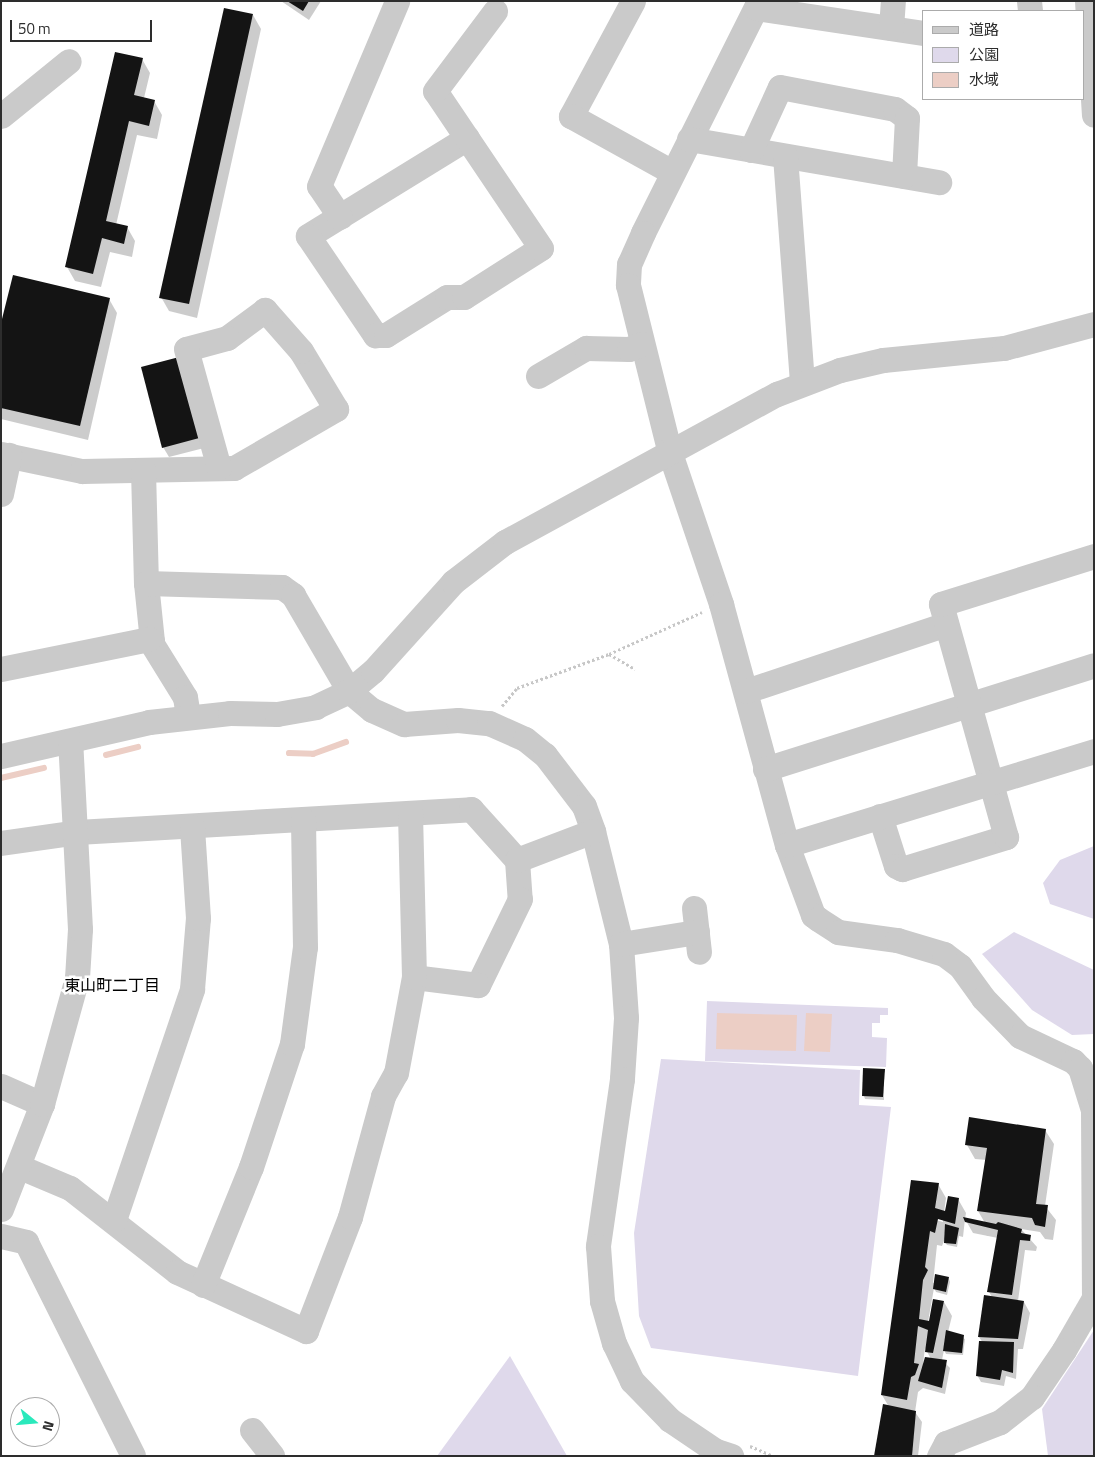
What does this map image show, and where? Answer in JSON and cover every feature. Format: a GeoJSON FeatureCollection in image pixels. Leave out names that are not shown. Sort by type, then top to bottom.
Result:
{"type":"FeatureCollection","features":[{"type":"Feature","properties":{"kind":"street"},"geometry":{"type":"LineString","coordinates":[[340,217],[319,186],[397,1]]}},
{"type":"Feature","properties":{"kind":"street"},"geometry":{"type":"LineString","coordinates":[[633,1],[571,116],[672,172]]}},
{"type":"Feature","properties":{"kind":"street"},"geometry":{"type":"LineString","coordinates":[[891,28],[892,1]]}},
{"type":"Feature","properties":{"kind":"street"},"geometry":{"type":"LineString","coordinates":[[1087,1],[1094,115]]}},
{"type":"Feature","properties":{"kind":"street"},"geometry":{"type":"LineString","coordinates":[[467,138],[308,236],[375,335],[386,335],[446,298],[464,297],[541,248],[467,138],[435,91],[494,5]]}},
{"type":"Feature","properties":{"kind":"street"},"geometry":{"type":"LineString","coordinates":[[922,33],[758,5],[672,172],[629,264],[628,285],[641,344],[669,450],[721,604],[787,845],[813,915],[838,932],[897,940],[944,954],[960,966],[983,998],[1020,1036],[1084,1061],[1084,1074],[1093,1110],[1094,1298],[1064,1350],[1032,1397],[1000,1422],[946,1443],[939,1456]]}},
{"type":"Feature","properties":{"kind":"street"},"geometry":{"type":"LineString","coordinates":[[1,116],[69,61]]}},
{"type":"Feature","properties":{"kind":"street"},"geometry":{"type":"LineString","coordinates":[[751,150],[780,87],[895,109],[907,118],[904,176]]}},
{"type":"Feature","properties":{"kind":"street"},"geometry":{"type":"LineString","coordinates":[[689,140],[939,182]]}},
{"type":"Feature","properties":{"kind":"street"},"geometry":{"type":"LineString","coordinates":[[785,156],[802,383]]}},
{"type":"Feature","properties":{"kind":"street"},"geometry":{"type":"LineString","coordinates":[[1,494],[5,454],[82,471],[105,468],[143,470],[234,468],[336,409],[300,351],[265,310],[227,338],[186,350],[219,468]]}},
{"type":"Feature","properties":{"kind":"street"},"geometry":{"type":"LineString","coordinates":[[1,756],[149,722],[230,713],[277,714],[315,707],[349,691],[373,671],[453,582],[505,542],[669,450],[802,383],[883,360],[1004,348],[1094,324]]}},
{"type":"Feature","properties":{"kind":"street"},"geometry":{"type":"LineString","coordinates":[[538,376],[586,348],[629,349],[641,344]]}},
{"type":"Feature","properties":{"kind":"street"},"geometry":{"type":"LineString","coordinates":[[1,669],[149,639],[152,641],[146,583],[143,470]]}},
{"type":"Feature","properties":{"kind":"street"},"geometry":{"type":"LineString","coordinates":[[880,816],[896,866],[902,869],[1006,837],[941,604],[1094,556]]}},
{"type":"Feature","properties":{"kind":"street"},"geometry":{"type":"LineString","coordinates":[[146,583],[282,587],[293,595],[349,691],[372,710],[404,724],[458,720],[489,723],[524,739],[545,755],[584,806],[593,831],[621,944],[626,1018],[622,1079],[598,1246],[602,1300],[614,1343],[632,1381],[670,1420],[716,1451],[740,1451]]}},
{"type":"Feature","properties":{"kind":"street"},"geometry":{"type":"LineString","coordinates":[[746,691],[946,624]]}},
{"type":"Feature","properties":{"kind":"street"},"geometry":{"type":"LineString","coordinates":[[149,639],[185,697],[188,718]]}},
{"type":"Feature","properties":{"kind":"street"},"geometry":{"type":"LineString","coordinates":[[766,769],[1094,665]]}},
{"type":"Feature","properties":{"kind":"street"},"geometry":{"type":"LineString","coordinates":[[1,1208],[20,1168],[42,1104],[76,978],[80,929],[77,832],[70,741]]}},
{"type":"Feature","properties":{"kind":"street"},"geometry":{"type":"LineString","coordinates":[[787,845],[1094,751]]}},
{"type":"Feature","properties":{"kind":"street"},"geometry":{"type":"LineString","coordinates":[[1,843],[77,832],[192,827],[472,809],[517,860],[520,900],[478,985],[414,978]]}},
{"type":"Feature","properties":{"kind":"street"},"geometry":{"type":"LineString","coordinates":[[20,1168],[70,1188],[114,1220],[177,1272],[202,1286],[306,1331],[350,1217],[383,1096],[396,1073],[414,978],[410,814]]}},
{"type":"Feature","properties":{"kind":"street"},"geometry":{"type":"LineString","coordinates":[[202,1286],[251,1167],[292,1044],[305,947],[302,820]]}},
{"type":"Feature","properties":{"kind":"street"},"geometry":{"type":"LineString","coordinates":[[114,1220],[192,989],[198,918],[192,827]]}},
{"type":"Feature","properties":{"kind":"street"},"geometry":{"type":"LineString","coordinates":[[517,860],[593,831]]}},
{"type":"Feature","properties":{"kind":"street"},"geometry":{"type":"LineString","coordinates":[[621,944],[697,931]]}},
{"type":"Feature","properties":{"kind":"street"},"geometry":{"type":"LineString","coordinates":[[1,1086],[42,1104]]}},
{"type":"Feature","properties":{"kind":"street"},"geometry":{"type":"LineString","coordinates":[[1,1236],[26,1242],[133,1456]]}},
{"type":"Feature","properties":{"kind":"street"},"geometry":{"type":"LineString","coordinates":[[252,1430],[272,1456]]}},
{"type":"Feature","properties":{"kind":"path"},"geometry":{"type":"LineString","coordinates":[[489,723],[517,688],[609,654],[721,604]]}},
{"type":"Feature","properties":{"kind":"path"},"geometry":{"type":"LineString","coordinates":[[609,654],[635,669]]}},
{"type":"Feature","properties":{"kind":"path"},"geometry":{"type":"LineString","coordinates":[[740,1451],[773,1456]]}},
{"type":"Feature","properties":{"kind":"green space"},"geometry":{"type":"Polygon","coordinates":[[[1094,846],[1094,919],[1050,904],[1043,883],[1060,860],[1094,846]]]}},
{"type":"Feature","properties":{"kind":"green space"},"geometry":{"type":"Polygon","coordinates":[[[1014,932],[1094,970],[1094,1034],[1072,1035],[1032,1010],[982,954],[1014,932]]]}},
{"type":"Feature","properties":{"kind":"green space"},"geometry":{"type":"Polygon","coordinates":[[[707,1001],[888,1008],[888,1015],[880,1015],[880,1023],[872,1023],[872,1037],[887,1038],[886,1067],[705,1061],[707,1001]]]}},
{"type":"Feature","properties":{"kind":"green space"},"geometry":{"type":"Polygon","coordinates":[[[661,1059],[860,1070],[859,1105],[891,1107],[858,1376],[651,1348],[639,1316],[634,1233],[661,1059]]]}},
{"type":"Feature","properties":{"kind":"green space"},"geometry":{"type":"Polygon","coordinates":[[[1094,1330],[1094,1456],[1048,1456],[1042,1409],[1094,1330]]]}},
{"type":"Feature","properties":{"kind":"green space"},"geometry":{"type":"Polygon","coordinates":[[[510,1356],[567,1456],[437,1456],[510,1356]]]}},
{"type":"Feature","properties":{"kind":"water"},"geometry":{"type":"Polygon","coordinates":[[[717,1013],[797,1015],[796,1051],[716,1049],[717,1013]]]}},
{"type":"Feature","properties":{"kind":"water"},"geometry":{"type":"Polygon","coordinates":[[[806,1013],[832,1014],[830,1052],[804,1051],[806,1013]]]}},
{"type":"Feature","properties":{"kind":"building"},"geometry":{"type":"Polygon","coordinates":[[[287,1],[309,1],[303,11],[287,1]]]}},
{"type":"Feature","properties":{"kind":"building"},"geometry":{"type":"Polygon","coordinates":[[[224,8],[253,14],[189,304],[159,298],[224,8]]]}},
{"type":"Feature","properties":{"kind":"building"},"geometry":{"type":"Polygon","coordinates":[[[115,52],[143,58],[134,95],[155,100],[149,126],[129,121],[106,221],[128,226],[124,244],[102,238],[93,274],[65,267],[115,52]]]}},
{"type":"Feature","properties":{"kind":"building"},"geometry":{"type":"Polygon","coordinates":[[[13,275],[110,298],[80,426],[1,408],[1,323],[13,275]]]}},
{"type":"Feature","properties":{"kind":"building"},"geometry":{"type":"Polygon","coordinates":[[[183,356],[203,437],[162,448],[141,367],[183,356]]]}},
{"type":"Feature","properties":{"kind":"building"},"geometry":{"type":"Polygon","coordinates":[[[863,1068],[885,1069],[883,1097],[862,1096],[863,1068]]]}},
{"type":"Feature","properties":{"kind":"building"},"geometry":{"type":"Polygon","coordinates":[[[969,1117],[1046,1129],[1036,1204],[1048,1205],[1045,1227],[1035,1225],[1032,1218],[977,1211],[987,1148],[965,1145],[969,1117]]]}},
{"type":"Feature","properties":{"kind":"building"},"geometry":{"type":"Polygon","coordinates":[[[911,1180],[939,1183],[935,1208],[945,1211],[948,1196],[959,1198],[955,1224],[938,1219],[935,1233],[930,1231],[925,1267],[928,1270],[923,1280],[919,1319],[929,1321],[933,1299],[944,1301],[933,1353],[925,1352],[928,1330],[918,1326],[914,1363],[919,1364],[915,1375],[911,1377],[907,1400],[881,1395],[911,1180]]]}},
{"type":"Feature","properties":{"kind":"building"},"geometry":{"type":"Polygon","coordinates":[[[963,1217],[996,1224],[998,1222],[1022,1229],[1021,1233],[1031,1235],[1030,1241],[1020,1240],[1012,1295],[987,1292],[998,1230],[965,1222],[963,1217]]]}},
{"type":"Feature","properties":{"kind":"building"},"geometry":{"type":"Polygon","coordinates":[[[945,1224],[959,1228],[956,1244],[944,1243],[945,1224]]]}},
{"type":"Feature","properties":{"kind":"building"},"geometry":{"type":"Polygon","coordinates":[[[935,1274],[949,1277],[946,1292],[933,1289],[935,1274]]]}},
{"type":"Feature","properties":{"kind":"building"},"geometry":{"type":"Polygon","coordinates":[[[984,1295],[1024,1301],[1018,1339],[978,1337],[984,1295]]]}},
{"type":"Feature","properties":{"kind":"building"},"geometry":{"type":"Polygon","coordinates":[[[946,1330],[964,1335],[962,1353],[943,1351],[946,1330]]]}},
{"type":"Feature","properties":{"kind":"building"},"geometry":{"type":"Polygon","coordinates":[[[979,1341],[1014,1342],[1013,1373],[1002,1370],[1000,1380],[976,1376],[979,1341]]]}},
{"type":"Feature","properties":{"kind":"building"},"geometry":{"type":"Polygon","coordinates":[[[925,1357],[947,1360],[942,1388],[918,1381],[925,1357]]]}},
{"type":"Feature","properties":{"kind":"building"},"geometry":{"type":"Polygon","coordinates":[[[883,1404],[916,1411],[912,1456],[874,1456],[883,1404]]]}},
{"type":"Feature","properties":{"kind":"waterway"},"geometry":{"type":"LineString","coordinates":[[289,753],[313,754],[346,742]]}},
{"type":"Feature","properties":{"kind":"waterway"},"geometry":{"type":"LineString","coordinates":[[106,755],[138,747]]}},
{"type":"Feature","properties":{"kind":"waterway"},"geometry":{"type":"LineString","coordinates":[[1,778],[44,768]]}},
{"type":"Feature","properties":{"kind":"district","name":"東山町二丁目"},"geometry":{"type":"Point","coordinates":[112,985]}}]}
